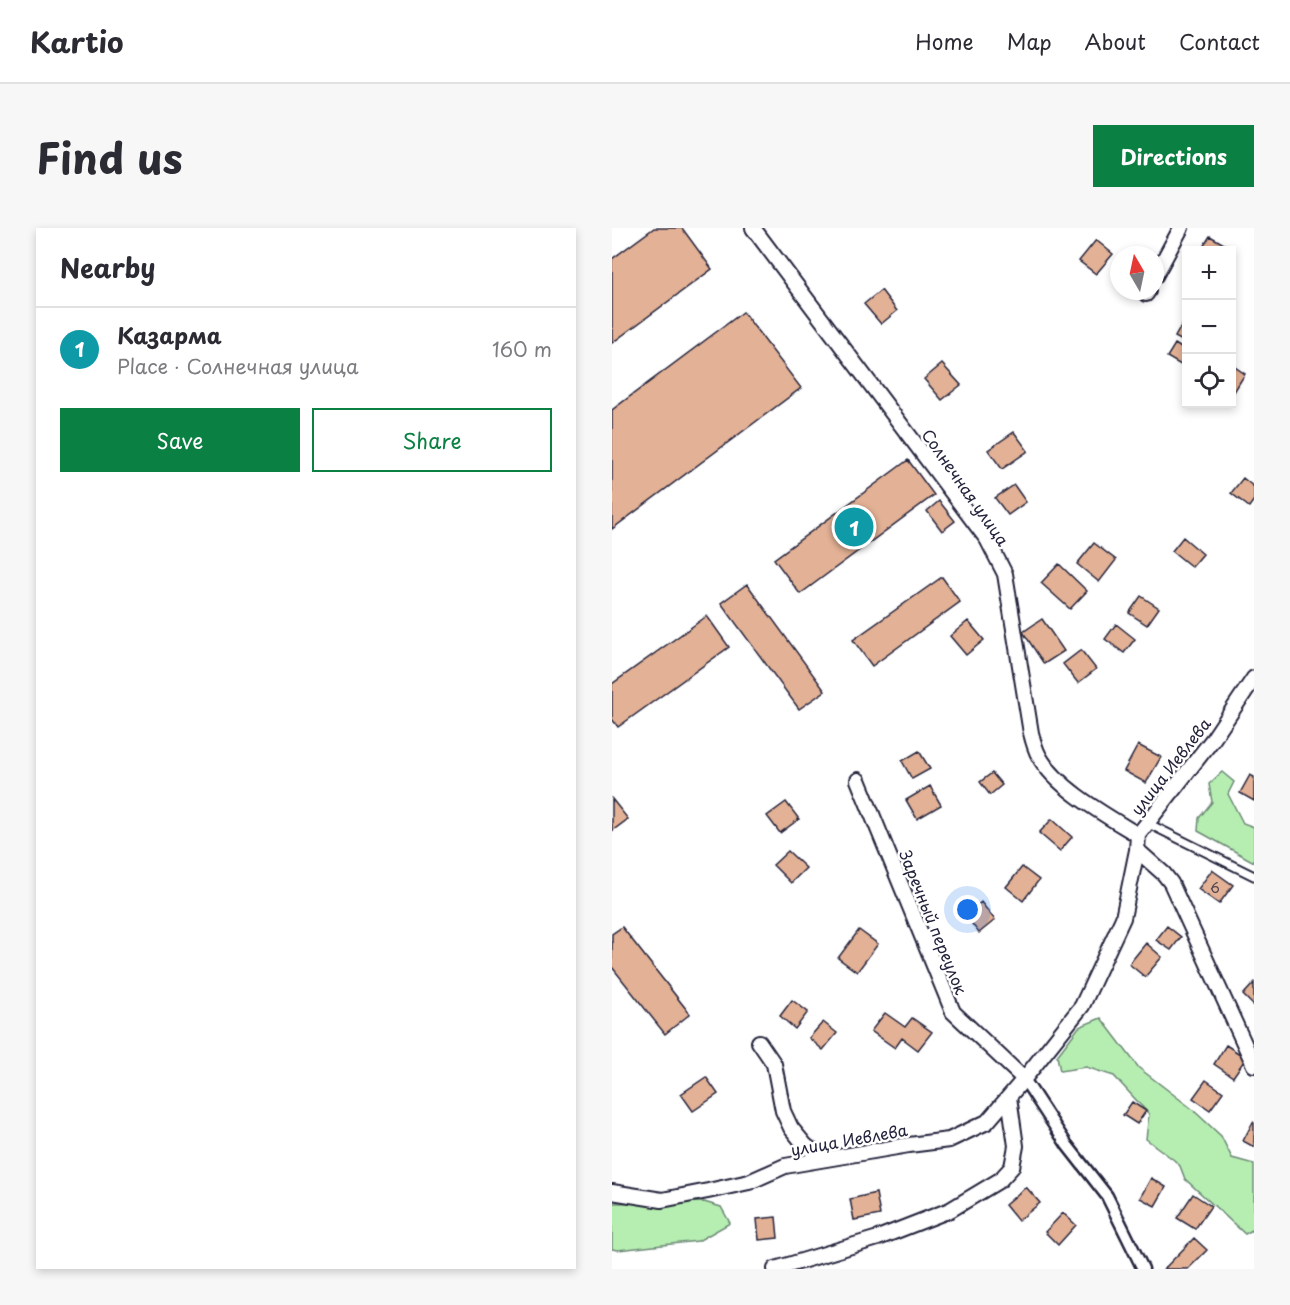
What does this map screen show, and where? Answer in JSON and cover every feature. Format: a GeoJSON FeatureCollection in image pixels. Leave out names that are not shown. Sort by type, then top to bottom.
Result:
{"type":"FeatureCollection","features":[{"type":"Feature","properties":{"kind":"street","name":"Солнечная улица"},"geometry":{"type":"LineString","coordinates":[[753,228],[987,539],[1005,574],[1031,733],[1039,756],[1052,774],[1093,807],[1138,835]]}},
{"type":"Feature","properties":{"kind":"street"},"geometry":{"type":"LineString","coordinates":[[1164,259],[1181,228]]}},
{"type":"Feature","properties":{"kind":"street","name":"улица Иевлева"},"geometry":{"type":"LineString","coordinates":[[612,1192],[662,1200],[749,1182],[785,1166],[950,1140],[987,1122],[1082,1005],[1123,918],[1138,835],[1213,739],[1254,678]]}},
{"type":"Feature","properties":{"kind":"street","name":"Заречный переулок"},"geometry":{"type":"LineString","coordinates":[[858,780],[953,1012],[1024,1079],[1067,1145],[1107,1196],[1143,1269]]}},
{"type":"Feature","properties":{"kind":"street"},"geometry":{"type":"LineString","coordinates":[[1137,850],[1171,883],[1254,1065]]}},
{"type":"Feature","properties":{"kind":"street"},"geometry":{"type":"LineString","coordinates":[[759,1042],[774,1064],[783,1111],[791,1128],[805,1145],[823,1159]]}},
{"type":"Feature","properties":{"kind":"street"},"geometry":{"type":"LineString","coordinates":[[775,1269],[878,1238],[950,1210],[1000,1180],[1012,1167],[1016,1146],[1009,1096]]}},
{"type":"Feature","properties":{"kind":"lane"},"geometry":{"type":"LineString","coordinates":[[1148,823],[1254,876]]}},
{"type":"Feature","properties":{"kind":"green space"},"geometry":{"type":"Polygon","coordinates":[[[1222,772],[1234,782],[1228,794],[1243,823],[1254,827],[1254,862],[1198,831],[1199,818],[1212,802],[1209,784],[1222,772]]]}},
{"type":"Feature","properties":{"kind":"green space"},"geometry":{"type":"Polygon","coordinates":[[[1101,1018],[1139,1068],[1191,1108],[1221,1136],[1232,1158],[1254,1164],[1254,1229],[1245,1234],[1185,1179],[1180,1166],[1174,1160],[1146,1139],[1149,1114],[1114,1076],[1086,1067],[1060,1071],[1057,1056],[1079,1027],[1101,1018]]]}},
{"type":"Feature","properties":{"kind":"green space"},"geometry":{"type":"Polygon","coordinates":[[[704,1202],[721,1207],[730,1223],[698,1241],[612,1249],[612,1203],[704,1202]]]}},
{"type":"Feature","properties":{"kind":"building"},"geometry":{"type":"Polygon","coordinates":[[[654,228],[682,228],[712,269],[612,343],[612,259],[654,228]]]}},
{"type":"Feature","properties":{"kind":"building"},"geometry":{"type":"Polygon","coordinates":[[[1210,236],[1227,246],[1204,246],[1210,236]]]}},
{"type":"Feature","properties":{"kind":"building"},"geometry":{"type":"Polygon","coordinates":[[[1096,240],[1110,252],[1110,258],[1096,274],[1079,261],[1096,240]]]}},
{"type":"Feature","properties":{"kind":"building"},"geometry":{"type":"Polygon","coordinates":[[[881,290],[897,311],[881,324],[864,304],[881,290]]]}},
{"type":"Feature","properties":{"kind":"building"},"geometry":{"type":"Polygon","coordinates":[[[743,312],[801,388],[612,529],[612,410],[743,312]]]}},
{"type":"Feature","properties":{"kind":"building"},"geometry":{"type":"Polygon","coordinates":[[[1182,324],[1182,341],[1175,337],[1182,324]]]}},
{"type":"Feature","properties":{"kind":"building"},"geometry":{"type":"Polygon","coordinates":[[[1175,344],[1182,348],[1182,366],[1167,357],[1175,344]]]}},
{"type":"Feature","properties":{"kind":"building"},"geometry":{"type":"Polygon","coordinates":[[[942,364],[961,385],[942,400],[924,379],[942,364]]]}},
{"type":"Feature","properties":{"kind":"building"},"geometry":{"type":"Polygon","coordinates":[[[1236,368],[1245,374],[1236,389],[1236,368]]]}},
{"type":"Feature","properties":{"kind":"building"},"geometry":{"type":"Polygon","coordinates":[[[1014,432],[1028,451],[1002,469],[988,450],[1014,432]]]}},
{"type":"Feature","properties":{"kind":"building"},"geometry":{"type":"Polygon","coordinates":[[[908,460],[934,495],[800,594],[774,559],[908,460]]]}},
{"type":"Feature","properties":{"kind":"building"},"geometry":{"type":"Polygon","coordinates":[[[1243,478],[1254,487],[1254,500],[1249,507],[1231,493],[1243,478]]]}},
{"type":"Feature","properties":{"kind":"building"},"geometry":{"type":"Polygon","coordinates":[[[1014,485],[1026,502],[1008,515],[995,498],[1014,485]]]}},
{"type":"Feature","properties":{"kind":"building"},"geometry":{"type":"Polygon","coordinates":[[[939,501],[955,521],[942,531],[927,511],[939,501]]]}},
{"type":"Feature","properties":{"kind":"building"},"geometry":{"type":"Polygon","coordinates":[[[1183,537],[1203,554],[1192,567],[1172,551],[1183,537]]]}},
{"type":"Feature","properties":{"kind":"building"},"geometry":{"type":"Polygon","coordinates":[[[1094,543],[1116,560],[1099,582],[1077,564],[1094,543]]]}},
{"type":"Feature","properties":{"kind":"building"},"geometry":{"type":"Polygon","coordinates":[[[1059,564],[1087,591],[1070,609],[1041,583],[1059,564]]]}},
{"type":"Feature","properties":{"kind":"building"},"geometry":{"type":"Polygon","coordinates":[[[942,577],[960,602],[872,666],[853,640],[942,577]]]}},
{"type":"Feature","properties":{"kind":"building"},"geometry":{"type":"Polygon","coordinates":[[[747,584],[825,691],[799,709],[721,603],[747,584]]]}},
{"type":"Feature","properties":{"kind":"building"},"geometry":{"type":"Polygon","coordinates":[[[1141,596],[1159,608],[1147,625],[1129,613],[1141,596]]]}},
{"type":"Feature","properties":{"kind":"building"},"geometry":{"type":"Polygon","coordinates":[[[707,616],[729,647],[618,727],[612,719],[612,684],[707,616]]]}},
{"type":"Feature","properties":{"kind":"building"},"geometry":{"type":"Polygon","coordinates":[[[1042,619],[1064,651],[1044,664],[1023,632],[1042,619]]]}},
{"type":"Feature","properties":{"kind":"building"},"geometry":{"type":"Polygon","coordinates":[[[968,621],[984,640],[966,655],[950,636],[968,621]]]}},
{"type":"Feature","properties":{"kind":"building"},"geometry":{"type":"Polygon","coordinates":[[[1116,624],[1135,639],[1124,653],[1105,639],[1116,624]]]}},
{"type":"Feature","properties":{"kind":"building"},"geometry":{"type":"Polygon","coordinates":[[[1081,650],[1096,669],[1078,683],[1063,664],[1081,650]]]}},
{"type":"Feature","properties":{"kind":"building"},"geometry":{"type":"Polygon","coordinates":[[[1138,745],[1161,757],[1146,783],[1124,771],[1138,745]]]}},
{"type":"Feature","properties":{"kind":"building"},"geometry":{"type":"Polygon","coordinates":[[[919,751],[930,769],[912,779],[902,761],[919,751]]]}},
{"type":"Feature","properties":{"kind":"building"},"geometry":{"type":"Polygon","coordinates":[[[992,773],[1002,785],[990,795],[980,782],[992,773]]]}},
{"type":"Feature","properties":{"kind":"building"},"geometry":{"type":"Polygon","coordinates":[[[1250,775],[1254,777],[1254,801],[1240,793],[1250,775]]]}},
{"type":"Feature","properties":{"kind":"building"},"geometry":{"type":"Polygon","coordinates":[[[930,786],[941,805],[917,819],[906,800],[930,786]]]}},
{"type":"Feature","properties":{"kind":"building"},"geometry":{"type":"Polygon","coordinates":[[[612,799],[628,819],[612,831],[612,799]]]}},
{"type":"Feature","properties":{"kind":"building"},"geometry":{"type":"Polygon","coordinates":[[[786,802],[799,819],[780,833],[767,816],[786,802]]]}},
{"type":"Feature","properties":{"kind":"building"},"geometry":{"type":"Polygon","coordinates":[[[1052,819],[1072,837],[1060,851],[1039,833],[1052,819]]]}},
{"type":"Feature","properties":{"kind":"building"},"geometry":{"type":"Polygon","coordinates":[[[788,851],[806,868],[791,883],[773,865],[788,851]]]}},
{"type":"Feature","properties":{"kind":"building"},"geometry":{"type":"Polygon","coordinates":[[[1022,867],[1039,880],[1023,901],[1006,887],[1022,867]]]}},
{"type":"Feature","properties":{"kind":"building"},"geometry":{"type":"Polygon","coordinates":[[[1212,870],[1233,885],[1219,904],[1198,889],[1212,870]]]}},
{"type":"Feature","properties":{"kind":"building"},"geometry":{"type":"Polygon","coordinates":[[[981,902],[995,920],[979,933],[965,915],[981,902]]]}},
{"type":"Feature","properties":{"kind":"building"},"geometry":{"type":"Polygon","coordinates":[[[1167,926],[1181,937],[1171,950],[1156,940],[1167,926]]]}},
{"type":"Feature","properties":{"kind":"building"},"geometry":{"type":"Polygon","coordinates":[[[622,927],[690,1014],[665,1034],[612,967],[612,934],[622,927]]]}},
{"type":"Feature","properties":{"kind":"building"},"geometry":{"type":"Polygon","coordinates":[[[859,930],[878,944],[857,972],[838,958],[859,930]]]}},
{"type":"Feature","properties":{"kind":"building"},"geometry":{"type":"Polygon","coordinates":[[[1146,943],[1162,957],[1145,977],[1129,964],[1146,943]]]}},
{"type":"Feature","properties":{"kind":"building"},"geometry":{"type":"Polygon","coordinates":[[[1254,983],[1254,1006],[1243,995],[1254,983]]]}},
{"type":"Feature","properties":{"kind":"building"},"geometry":{"type":"Polygon","coordinates":[[[792,1000],[808,1012],[795,1029],[780,1016],[792,1000]]]}},
{"type":"Feature","properties":{"kind":"building"},"geometry":{"type":"Polygon","coordinates":[[[885,1013],[905,1027],[912,1018],[932,1032],[918,1050],[902,1038],[895,1048],[871,1031],[885,1013]]]}},
{"type":"Feature","properties":{"kind":"building"},"geometry":{"type":"Polygon","coordinates":[[[823,1022],[837,1033],[823,1050],[809,1038],[823,1022]]]}},
{"type":"Feature","properties":{"kind":"building"},"geometry":{"type":"Polygon","coordinates":[[[1226,1045],[1246,1058],[1233,1077],[1214,1064],[1226,1045]]]}},
{"type":"Feature","properties":{"kind":"building"},"geometry":{"type":"Polygon","coordinates":[[[706,1077],[718,1094],[693,1111],[681,1094],[706,1077]]]}},
{"type":"Feature","properties":{"kind":"building"},"geometry":{"type":"Polygon","coordinates":[[[1206,1080],[1223,1092],[1210,1110],[1193,1098],[1206,1080]]]}},
{"type":"Feature","properties":{"kind":"building"},"geometry":{"type":"Polygon","coordinates":[[[1132,1102],[1146,1111],[1137,1124],[1123,1115],[1132,1102]]]}},
{"type":"Feature","properties":{"kind":"building"},"geometry":{"type":"Polygon","coordinates":[[[1254,1123],[1254,1147],[1243,1141],[1254,1123]]]}},
{"type":"Feature","properties":{"kind":"building"},"geometry":{"type":"Polygon","coordinates":[[[1151,1178],[1166,1187],[1155,1206],[1140,1198],[1151,1178]]]}},
{"type":"Feature","properties":{"kind":"building"},"geometry":{"type":"Polygon","coordinates":[[[1026,1187],[1040,1203],[1018,1221],[1005,1205],[1026,1187]]]}},
{"type":"Feature","properties":{"kind":"building"},"geometry":{"type":"Polygon","coordinates":[[[876,1193],[880,1215],[854,1220],[850,1199],[876,1193]]]}},
{"type":"Feature","properties":{"kind":"building"},"geometry":{"type":"Polygon","coordinates":[[[1193,1194],[1211,1206],[1195,1229],[1177,1218],[1193,1194]]]}},
{"type":"Feature","properties":{"kind":"building"},"geometry":{"type":"Polygon","coordinates":[[[1063,1213],[1076,1225],[1058,1245],[1045,1232],[1063,1213]]]}},
{"type":"Feature","properties":{"kind":"building"},"geometry":{"type":"Polygon","coordinates":[[[776,1217],[778,1238],[759,1240],[757,1219],[776,1217]]]}},
{"type":"Feature","properties":{"kind":"building"},"geometry":{"type":"Polygon","coordinates":[[[1194,1238],[1207,1250],[1188,1269],[1164,1269],[1194,1238]]]}},
{"type":"Feature","properties":{"kind":"place","name":"Казарма"},"geometry":{"type":"Point","coordinates":[854,527]}}]}
